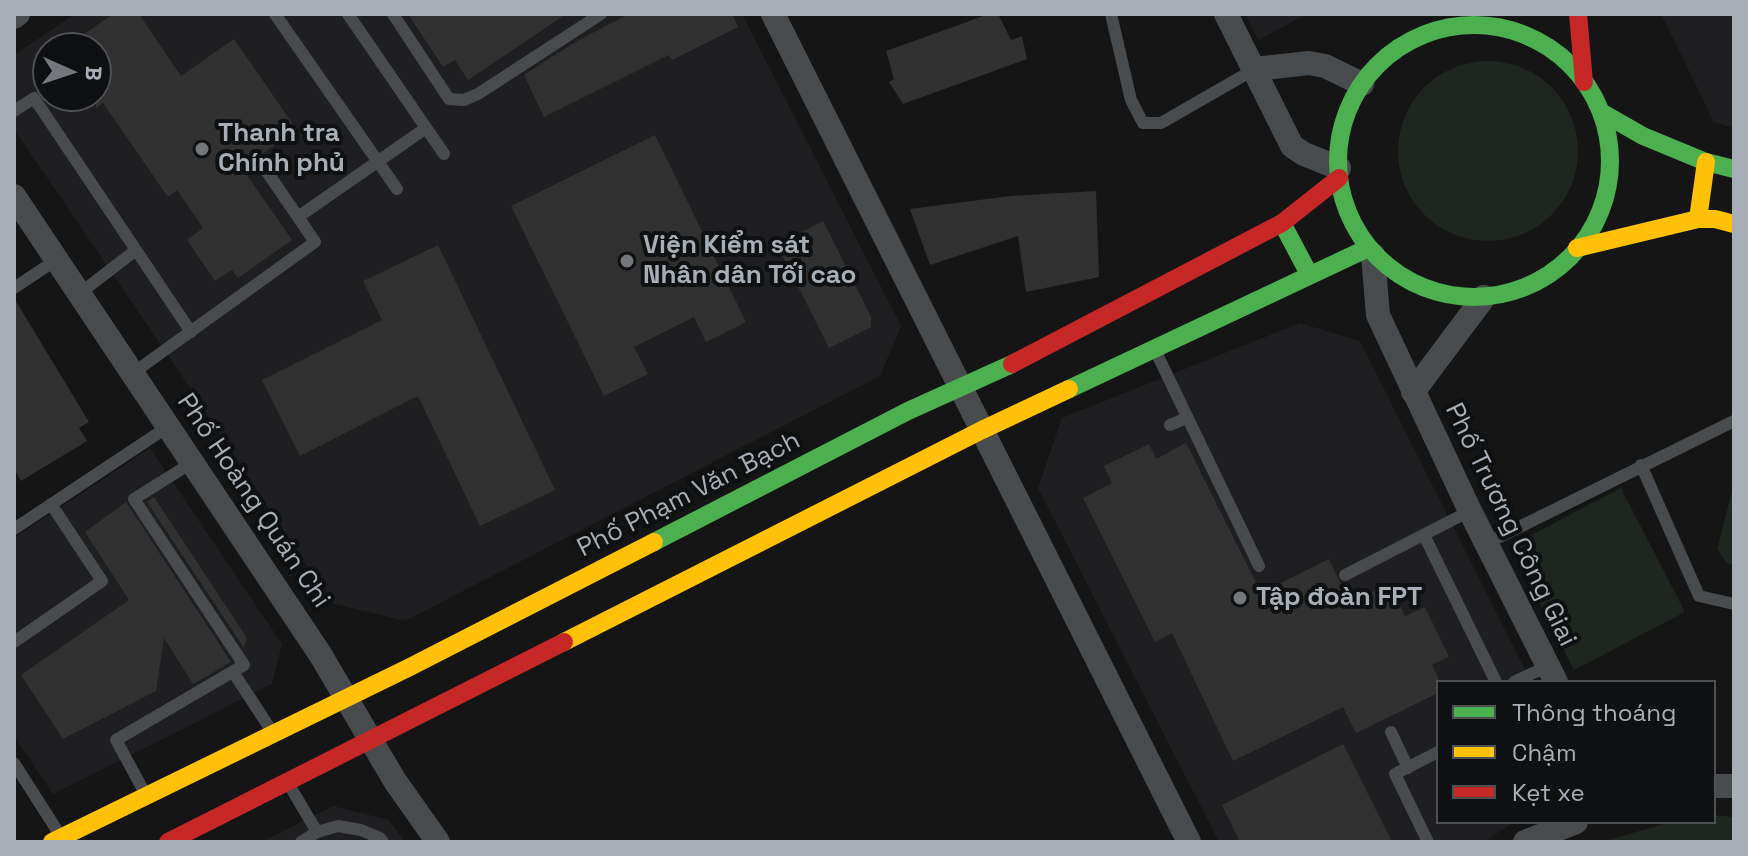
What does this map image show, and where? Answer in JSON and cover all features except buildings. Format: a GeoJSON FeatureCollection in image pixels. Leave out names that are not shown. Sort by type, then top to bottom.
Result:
{"type":"FeatureCollection","features":[{"type":"Feature","properties":{"kind":"main road"},"geometry":{"type":"LineString","coordinates":[[1455,26],[1471,14]]}},
{"type":"Feature","properties":{"kind":"main road"},"geometry":{"type":"LineString","coordinates":[[1578,14],[1584,82]]}},
{"type":"Feature","properties":{"kind":"main road"},"geometry":{"type":"LineString","coordinates":[[1484,25],[1514,30],[1541,42],[1565,60],[1584,82],[1601,112],[1608,136],[1605,193],[1594,222],[1577,248],[1558,267],[1535,282],[1511,292],[1484,297],[1452,296],[1427,289],[1399,275],[1369,252],[1344,202],[1339,150],[1345,118],[1362,84],[1377,65],[1400,47],[1426,33],[1455,26],[1484,25]]}},
{"type":"Feature","properties":{"kind":"main road"},"geometry":{"type":"LineString","coordinates":[[1601,112],[1643,136],[1706,162],[1734,169]]}},
{"type":"Feature","properties":{"kind":"main road"},"geometry":{"type":"LineString","coordinates":[[1698,219],[1706,162]]}},
{"type":"Feature","properties":{"kind":"main road","name":"Phố Phạm Văn Bạch"},"geometry":{"type":"LineString","coordinates":[[57,840],[345,696],[410,667],[894,418],[1006,367],[1282,223],[1339,173]]}},
{"type":"Feature","properties":{"kind":"main road"},"geometry":{"type":"LineString","coordinates":[[1577,248],[1698,219],[1734,224]]}},
{"type":"Feature","properties":{"kind":"main road"},"geometry":{"type":"LineString","coordinates":[[1282,223],[1309,274]]}},
{"type":"Feature","properties":{"kind":"main road"},"geometry":{"type":"LineString","coordinates":[[168,842],[982,430],[1309,274],[1369,252]]}},
{"type":"Feature","properties":{"kind":"street"},"geometry":{"type":"LineString","coordinates":[[773,14],[1189,842]]}},
{"type":"Feature","properties":{"kind":"street"},"geometry":{"type":"LineString","coordinates":[[1226,14],[1292,146],[1339,173]]}},
{"type":"Feature","properties":{"kind":"street"},"geometry":{"type":"LineString","coordinates":[[1255,69],[1309,63],[1325,66],[1362,84]]}},
{"type":"Feature","properties":{"kind":"street","name":"Phố Hoàng Quán Chi"},"geometry":{"type":"LineString","coordinates":[[14,196],[193,462],[438,842]]}},
{"type":"Feature","properties":{"kind":"street","name":"Phố Trương Công Giai"},"geometry":{"type":"LineString","coordinates":[[1369,252],[1378,315],[1470,511],[1552,674]]}},
{"type":"Feature","properties":{"kind":"street","name":"Phố Trương Công Giai"},"geometry":{"type":"LineString","coordinates":[[1413,392],[1484,297]]}},
{"type":"Feature","properties":{"kind":"street"},"geometry":{"type":"LineString","coordinates":[[1525,842],[1571,824]]}},
{"type":"Feature","properties":{"kind":"lane"},"geometry":{"type":"LineString","coordinates":[[275,14],[397,189]]}},
{"type":"Feature","properties":{"kind":"lane"},"geometry":{"type":"LineString","coordinates":[[348,14],[444,154]]}},
{"type":"Feature","properties":{"kind":"lane"},"geometry":{"type":"LineString","coordinates":[[393,14],[449,99],[464,100],[601,14]]}},
{"type":"Feature","properties":{"kind":"lane"},"geometry":{"type":"LineString","coordinates":[[1111,14],[1131,100],[1143,123],[1161,123],[1255,69]]}},
{"type":"Feature","properties":{"kind":"lane"},"geometry":{"type":"LineString","coordinates":[[14,111],[34,98],[191,332]]}},
{"type":"Feature","properties":{"kind":"lane"},"geometry":{"type":"LineString","coordinates":[[298,217],[426,128]]}},
{"type":"Feature","properties":{"kind":"lane"},"geometry":{"type":"LineString","coordinates":[[133,373],[315,242],[261,163]]}},
{"type":"Feature","properties":{"kind":"lane"},"geometry":{"type":"LineString","coordinates":[[79,294],[136,250]]}},
{"type":"Feature","properties":{"kind":"lane"},"geometry":{"type":"LineString","coordinates":[[14,288],[56,260]]}},
{"type":"Feature","properties":{"kind":"lane"},"geometry":{"type":"LineString","coordinates":[[1155,349],[1259,566]]}},
{"type":"Feature","properties":{"kind":"lane"},"geometry":{"type":"LineString","coordinates":[[1170,425],[1187,418]]}},
{"type":"Feature","properties":{"kind":"lane"},"geometry":{"type":"LineString","coordinates":[[1487,543],[1734,421]]}},
{"type":"Feature","properties":{"kind":"lane"},"geometry":{"type":"LineString","coordinates":[[14,529],[169,426]]}},
{"type":"Feature","properties":{"kind":"lane"},"geometry":{"type":"LineString","coordinates":[[147,796],[116,740],[244,665],[134,499],[193,462]]}},
{"type":"Feature","properties":{"kind":"lane"},"geometry":{"type":"LineString","coordinates":[[1641,465],[1699,596],[1734,604]]}},
{"type":"Feature","properties":{"kind":"lane"},"geometry":{"type":"LineString","coordinates":[[14,642],[102,581],[51,504]]}},
{"type":"Feature","properties":{"kind":"lane"},"geometry":{"type":"LineString","coordinates":[[1345,575],[1470,511]]}},
{"type":"Feature","properties":{"kind":"lane"},"geometry":{"type":"LineString","coordinates":[[1424,535],[1495,680]]}},
{"type":"Feature","properties":{"kind":"lane"},"geometry":{"type":"LineString","coordinates":[[233,672],[273,734]]}},
{"type":"Feature","properties":{"kind":"lane"},"geometry":{"type":"LineString","coordinates":[[1524,680],[1552,674]]}},
{"type":"Feature","properties":{"kind":"lane"},"geometry":{"type":"LineString","coordinates":[[1391,732],[1408,768]]}},
{"type":"Feature","properties":{"kind":"lane"},"geometry":{"type":"LineString","coordinates":[[1428,842],[1395,774],[1436,753]]}},
{"type":"Feature","properties":{"kind":"lane"},"geometry":{"type":"LineString","coordinates":[[14,763],[57,840]]}},
{"type":"Feature","properties":{"kind":"lane"},"geometry":{"type":"LineString","coordinates":[[288,783],[317,832]]}},
{"type":"Feature","properties":{"kind":"lane"},"geometry":{"type":"LineString","coordinates":[[301,842],[317,832],[338,826],[361,830],[383,842]]}},
{"type":"Feature","properties":{"kind":"shaded area"},"geometry":{"type":"Polygon","coordinates":[[[75,14],[742,14],[901,326],[880,376],[405,621],[331,603],[14,129],[14,55],[32,43],[32,112],[112,112],[112,32],[48,32],[75,14]]]}},
{"type":"Feature","properties":{"kind":"shaded area"},"geometry":{"type":"Polygon","coordinates":[[[1245,14],[1307,14],[1258,40],[1245,14]]]}},
{"type":"Feature","properties":{"kind":"shaded area"},"geometry":{"type":"Polygon","coordinates":[[[1661,14],[1734,14],[1734,128],[1714,122],[1661,14]]]}},
{"type":"Feature","properties":{"kind":"shaded area"},"geometry":{"type":"Polygon","coordinates":[[[1488,61],[1522,68],[1538,76],[1551,88],[1563,101],[1571,117],[1578,151],[1571,185],[1563,201],[1551,214],[1538,226],[1522,234],[1488,241],[1454,234],[1438,226],[1425,214],[1413,201],[1405,185],[1398,151],[1405,117],[1413,101],[1425,88],[1438,76],[1454,68],[1488,61]]]}},
{"type":"Feature","properties":{"kind":"shaded area"},"geometry":{"type":"Polygon","coordinates":[[[1300,323],[1360,341],[1530,680],[1436,680],[1436,824],[1511,824],[1484,842],[1219,842],[1038,488],[1062,418],[1300,323]]]}},
{"type":"Feature","properties":{"kind":"shaded area"},"geometry":{"type":"Polygon","coordinates":[[[150,448],[282,644],[272,684],[53,794],[14,736],[14,538],[150,448]]]}},
{"type":"Feature","properties":{"kind":"shaded area"},"geometry":{"type":"Polygon","coordinates":[[[1734,484],[1734,565],[1727,563],[1717,549],[1734,484]]]}},
{"type":"Feature","properties":{"kind":"shaded area"},"geometry":{"type":"Polygon","coordinates":[[[1621,488],[1685,612],[1574,670],[1510,546],[1621,488]]]}},
{"type":"Feature","properties":{"kind":"shaded area"},"geometry":{"type":"Polygon","coordinates":[[[333,806],[389,820],[405,842],[261,842],[333,806]]]}},
{"type":"Feature","properties":{"kind":"shaded area"},"geometry":{"type":"Polygon","coordinates":[[[1716,815],[1734,817],[1734,842],[1601,842],[1664,824],[1716,824],[1716,815]]]}},
{"type":"Feature","properties":{"kind":"traffic: fast"},"geometry":{"type":"LineString","coordinates":[[1474,25],[1513,31],[1538,41],[1570,65],[1587,86],[1599,109],[1607,135],[1610,161],[1604,200],[1594,225],[1570,257],[1549,274],[1526,286],[1500,294],[1474,297],[1435,291],[1410,281],[1378,257],[1361,236],[1349,213],[1341,187],[1338,161],[1344,122],[1354,97],[1378,65],[1399,48],[1422,36],[1448,28],[1474,25]]}},
{"type":"Feature","properties":{"kind":"traffic: fast"},"geometry":{"type":"LineString","coordinates":[[1601,112],[1643,136],[1706,162],[1734,169]]}},
{"type":"Feature","properties":{"kind":"traffic: fast"},"geometry":{"type":"LineString","coordinates":[[1282,223],[1309,274]]}},
{"type":"Feature","properties":{"kind":"traffic: fast"},"geometry":{"type":"LineString","coordinates":[[1069,389],[1366,249]]}},
{"type":"Feature","properties":{"kind":"traffic: fast"},"geometry":{"type":"LineString","coordinates":[[654,542],[908,411],[1012,364]]}},
{"type":"Feature","properties":{"kind":"traffic: slow"},"geometry":{"type":"LineString","coordinates":[[1698,219],[1706,162]]}},
{"type":"Feature","properties":{"kind":"traffic: slow"},"geometry":{"type":"LineString","coordinates":[[1577,248],[1698,219],[1734,224]]}},
{"type":"Feature","properties":{"kind":"traffic: slow"},"geometry":{"type":"LineString","coordinates":[[564,642],[1069,389]]}},
{"type":"Feature","properties":{"kind":"traffic: slow"},"geometry":{"type":"LineString","coordinates":[[52,842],[410,667],[654,542]]}},
{"type":"Feature","properties":{"kind":"traffic: jam"},"geometry":{"type":"LineString","coordinates":[[1578,14],[1584,82]]}},
{"type":"Feature","properties":{"kind":"traffic: jam"},"geometry":{"type":"LineString","coordinates":[[1012,364],[1282,223],[1339,178]]}},
{"type":"Feature","properties":{"kind":"traffic: jam"},"geometry":{"type":"LineString","coordinates":[[168,842],[564,642]]}},
{"type":"Feature","properties":{"kind":"place","name":"Thanh tra Chính phủ"},"geometry":{"type":"Point","coordinates":[202,149]}},
{"type":"Feature","properties":{"kind":"place","name":"Viện Kiểm sát Nhân dân Tối cao"},"geometry":{"type":"Point","coordinates":[627,261]}},
{"type":"Feature","properties":{"kind":"place","name":"Tập đoàn FPT"},"geometry":{"type":"Point","coordinates":[1240,598]}}]}
